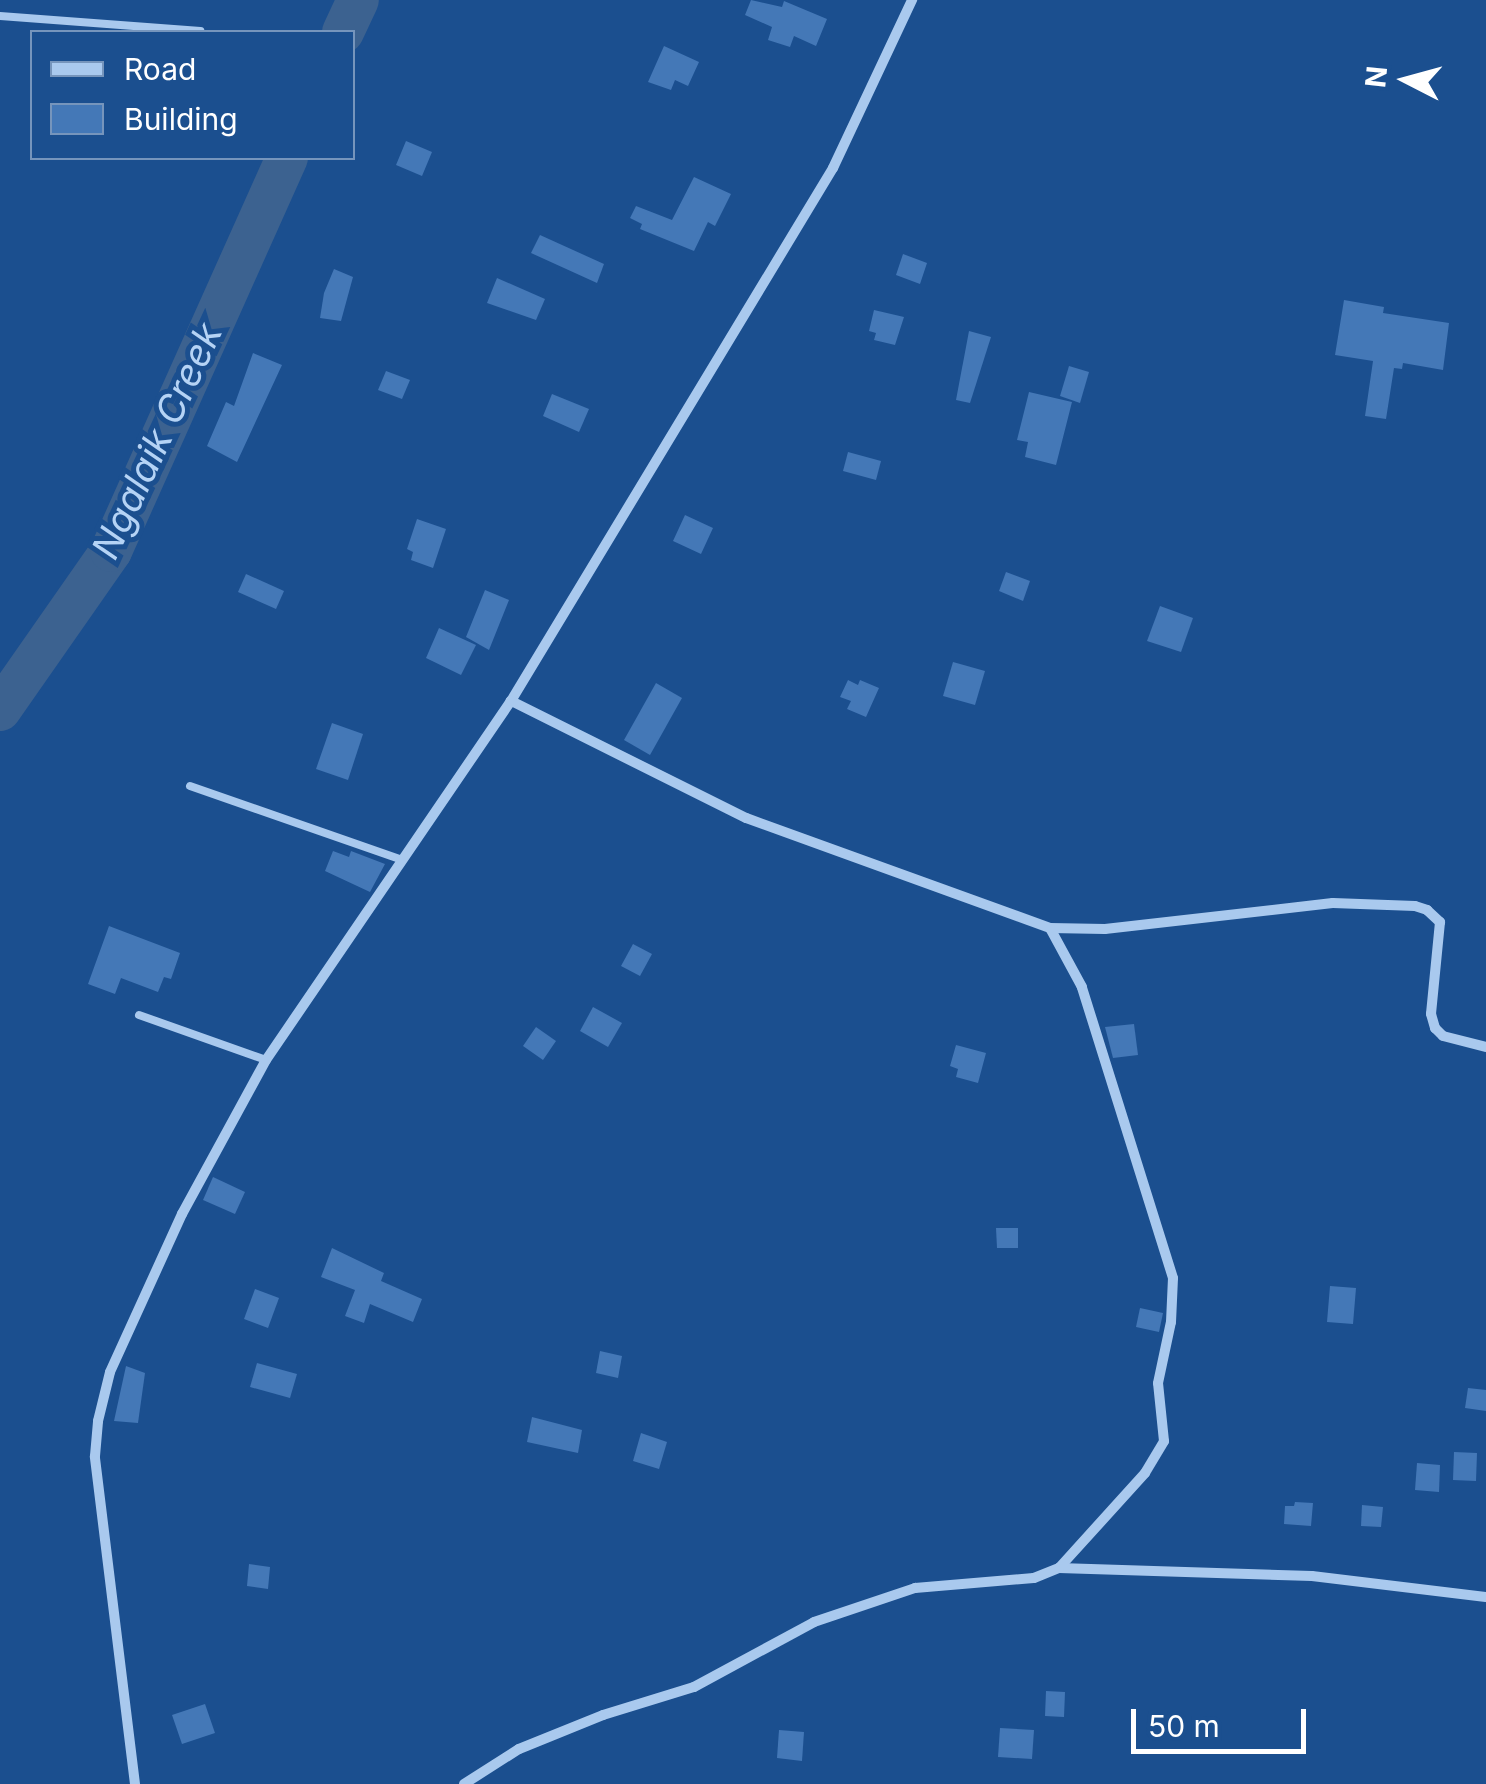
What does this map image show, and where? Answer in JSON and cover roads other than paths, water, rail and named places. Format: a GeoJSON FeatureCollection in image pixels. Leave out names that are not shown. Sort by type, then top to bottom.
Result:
{"type":"FeatureCollection","features":[{"type":"Feature","properties":{"kind":"street"},"geometry":{"type":"LineString","coordinates":[[136,1784],[98,1490],[98,1421],[110,1372],[182,1214],[266,1060],[512,701],[832,168],[912,0]]}},
{"type":"Feature","properties":{"kind":"street"},"geometry":{"type":"LineString","coordinates":[[512,701],[746,818],[1050,928],[1105,929],[1333,903],[1415,906],[1427,910],[1440,922],[1431,1014],[1435,1028],[1443,1036],[1486,1046]]}},
{"type":"Feature","properties":{"kind":"street"},"geometry":{"type":"LineString","coordinates":[[1050,928],[1082,987],[1174,1278],[1171,1322],[1158,1383],[1164,1441],[1145,1473],[1058,1568]]}},
{"type":"Feature","properties":{"kind":"street"},"geometry":{"type":"LineString","coordinates":[[464,1784],[520,1749],[603,1715],[694,1688],[814,1622],[914,1588],[1034,1578],[1058,1568],[1312,1576],[1478,1593],[1486,1597]]}},
{"type":"Feature","properties":{"kind":"lane"},"geometry":{"type":"LineString","coordinates":[[0,16],[187,30]]}},
{"type":"Feature","properties":{"kind":"lane"},"geometry":{"type":"LineString","coordinates":[[190,786],[402,860]]}},
{"type":"Feature","properties":{"kind":"lane"},"geometry":{"type":"LineString","coordinates":[[140,1015],[266,1060]]}},
{"type":"Feature","properties":{"kind":"waterway","name":"Ngalaik Creek"},"geometry":{"type":"LineString","coordinates":[[344,30],[358,0]]}},
{"type":"Feature","properties":{"kind":"waterway","name":"Ngalaik Creek"},"geometry":{"type":"LineString","coordinates":[[0,710],[111,551],[286,160]]}}]}
